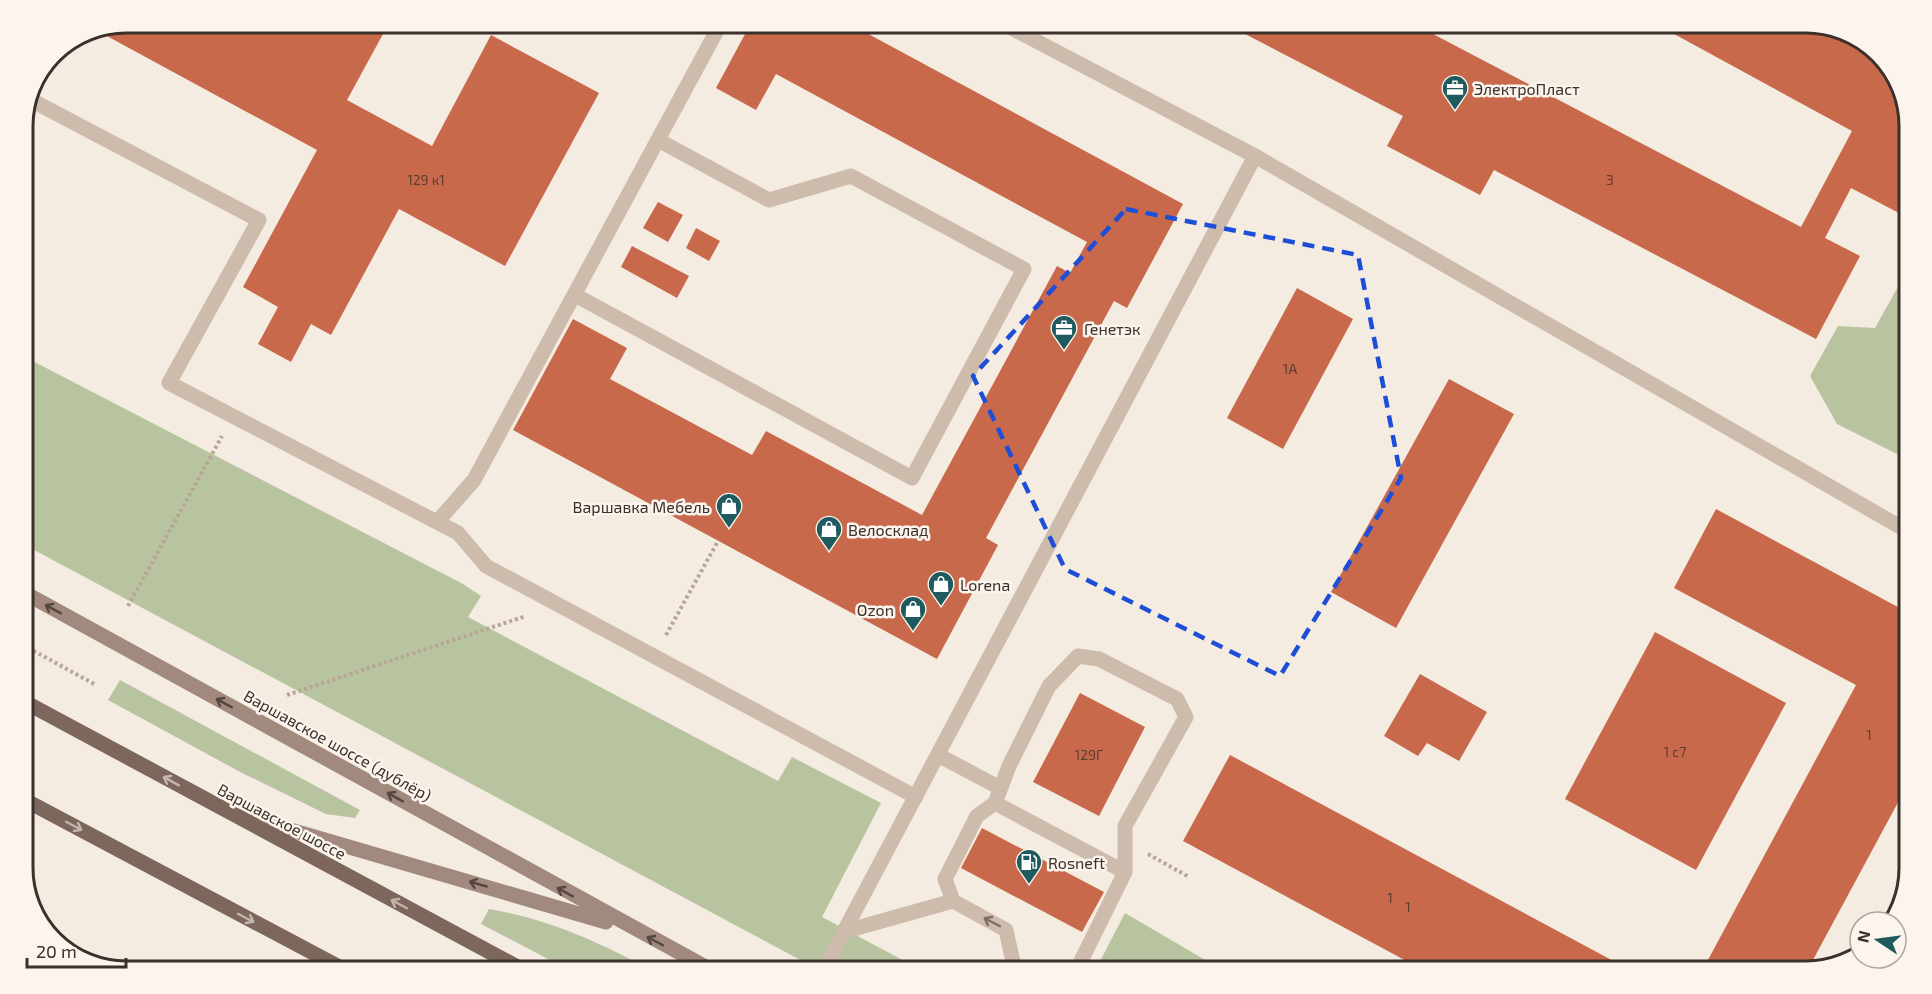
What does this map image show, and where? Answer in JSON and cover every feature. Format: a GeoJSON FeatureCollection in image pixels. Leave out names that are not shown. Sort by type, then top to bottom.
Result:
{"type":"FeatureCollection","features":[{"type":"Feature","properties":{"kind":"main road","name":"Варшавское шоссе (дублёр)"},"geometry":{"type":"LineString","coordinates":[[33,598],[635,930]]}},
{"type":"Feature","properties":{"kind":"main road","name":"Варшавское шоссе"},"geometry":{"type":"LineString","coordinates":[[33,706],[505,961]]}},
{"type":"Feature","properties":{"kind":"main road"},"geometry":{"type":"LineString","coordinates":[[33,803],[327,961]]}},
{"type":"Feature","properties":{"kind":"main road"},"geometry":{"type":"LineString","coordinates":[[222,809],[635,930],[692,961]]}},
{"type":"Feature","properties":{"kind":"street"},"geometry":{"type":"LineString","coordinates":[[437,522],[474,480],[715,33]]}},
{"type":"Feature","properties":{"kind":"street"},"geometry":{"type":"LineString","coordinates":[[1023,33],[1255,156],[1899,526]]}},
{"type":"Feature","properties":{"kind":"street"},"geometry":{"type":"LineString","coordinates":[[36,103],[259,220],[169,383],[458,533],[486,566],[916,797]]}},
{"type":"Feature","properties":{"kind":"street"},"geometry":{"type":"LineString","coordinates":[[574,295],[912,478],[1024,269],[851,176],[769,200],[658,140]]}},
{"type":"Feature","properties":{"kind":"street"},"geometry":{"type":"LineString","coordinates":[[829,961],[1255,156]]}},
{"type":"Feature","properties":{"kind":"street"},"geometry":{"type":"LineString","coordinates":[[952,901],[945,879],[976,816],[997,796],[1049,686],[1078,656],[1099,659],[1177,699],[1186,717],[1125,826],[1125,872],[1081,961]]}},
{"type":"Feature","properties":{"kind":"street"},"geometry":{"type":"LineString","coordinates":[[938,755],[997,796],[1125,872]]}},
{"type":"Feature","properties":{"kind":"street"},"geometry":{"type":"LineString","coordinates":[[846,931],[952,901],[1006,930],[1013,961]]}},
{"type":"Feature","properties":{"kind":"path"},"geometry":{"type":"LineString","coordinates":[[128,606],[233,417]]}},
{"type":"Feature","properties":{"kind":"path"},"geometry":{"type":"LineString","coordinates":[[655,657],[718,541]]}},
{"type":"Feature","properties":{"kind":"path"},"geometry":{"type":"LineString","coordinates":[[287,695],[558,605]]}},
{"type":"Feature","properties":{"kind":"path"},"geometry":{"type":"LineString","coordinates":[[33,650],[96,685]]}},
{"type":"Feature","properties":{"kind":"path"},"geometry":{"type":"LineString","coordinates":[[1164,863],[1189,877]]}},
{"type":"Feature","properties":{"kind":"highlighted area"},"geometry":{"type":"Polygon","coordinates":[[[1126,209],[1358,255],[1401,478],[1280,676],[1065,569],[973,376],[1126,209]]]}},
{"type":"Feature","properties":{"kind":"green space"},"geometry":{"type":"Polygon","coordinates":[[[1899,285],[1899,455],[1837,424],[1810,376],[1838,326],[1875,328],[1899,285]]]}},
{"type":"Feature","properties":{"kind":"green space"},"geometry":{"type":"Polygon","coordinates":[[[33,361],[463,584],[481,596],[468,617],[778,781],[792,757],[881,803],[822,917],[904,961],[802,961],[33,549],[33,361]]]}},
{"type":"Feature","properties":{"kind":"green space"},"geometry":{"type":"Polygon","coordinates":[[[120,680],[360,810],[355,818],[326,814],[242,773],[108,700],[120,680]]]}},
{"type":"Feature","properties":{"kind":"green space"},"geometry":{"type":"Polygon","coordinates":[[[489,909],[533,919],[574,933],[633,961],[552,961],[481,924],[489,909]]]}},
{"type":"Feature","properties":{"kind":"green space"},"geometry":{"type":"Polygon","coordinates":[[[1125,913],[1207,961],[1100,961],[1125,913]]]}},
{"type":"Feature","properties":{"kind":"building"},"geometry":{"type":"Polygon","coordinates":[[[126,33],[384,33],[347,100],[432,146],[491,35],[599,93],[505,266],[399,209],[331,335],[311,324],[291,362],[258,344],[278,307],[243,287],[317,150],[106,36],[126,33]]]}},
{"type":"Feature","properties":{"kind":"building"},"geometry":{"type":"Polygon","coordinates":[[[746,33],[867,33],[1183,204],[1127,308],[1114,301],[986,538],[998,545],[937,659],[513,430],[573,319],[627,348],[610,379],[752,455],[766,431],[922,515],[1057,266],[1070,273],[1087,242],[776,74],[756,110],[716,88],[746,33]]]}},
{"type":"Feature","properties":{"kind":"building"},"geometry":{"type":"Polygon","coordinates":[[[1243,33],[1431,33],[1801,227],[1852,131],[1672,33],[1806,33],[1836,38],[1858,49],[1876,65],[1894,96],[1899,120],[1899,213],[1851,188],[1825,238],[1860,256],[1816,339],[1494,170],[1480,195],[1387,146],[1403,116],[1243,33]]]}},
{"type":"Feature","properties":{"kind":"building"},"geometry":{"type":"Polygon","coordinates":[[[658,202],[683,215],[668,242],[643,228],[658,202]]]}},
{"type":"Feature","properties":{"kind":"building"},"geometry":{"type":"Polygon","coordinates":[[[696,228],[720,241],[709,261],[686,248],[696,228]]]}},
{"type":"Feature","properties":{"kind":"building"},"geometry":{"type":"Polygon","coordinates":[[[632,246],[689,276],[677,298],[621,267],[632,246]]]}},
{"type":"Feature","properties":{"kind":"building"},"geometry":{"type":"Polygon","coordinates":[[[1297,288],[1353,319],[1283,449],[1227,418],[1297,288]]]}},
{"type":"Feature","properties":{"kind":"building"},"geometry":{"type":"Polygon","coordinates":[[[1449,379],[1514,414],[1396,628],[1331,592],[1449,379]]]}},
{"type":"Feature","properties":{"kind":"building"},"geometry":{"type":"Polygon","coordinates":[[[1716,509],[1899,608],[1899,801],[1813,960],[1707,961],[1856,685],[1674,588],[1716,509]]]}},
{"type":"Feature","properties":{"kind":"building"},"geometry":{"type":"Polygon","coordinates":[[[1655,632],[1786,703],[1696,870],[1565,799],[1655,632]]]}},
{"type":"Feature","properties":{"kind":"building"},"geometry":{"type":"Polygon","coordinates":[[[1420,674],[1487,712],[1459,761],[1427,743],[1418,756],[1384,736],[1420,674]]]}},
{"type":"Feature","properties":{"kind":"building"},"geometry":{"type":"Polygon","coordinates":[[[1080,693],[1145,727],[1099,816],[1033,782],[1080,693]]]}},
{"type":"Feature","properties":{"kind":"building"},"geometry":{"type":"Polygon","coordinates":[[[1230,755],[1613,961],[1406,961],[1183,841],[1230,755]]]}},
{"type":"Feature","properties":{"kind":"building"},"geometry":{"type":"Polygon","coordinates":[[[982,828],[1104,892],[1082,932],[961,868],[982,828]]]}},
{"type":"Feature","properties":{"kind":"place","name":"ЭлектроПласт"},"geometry":{"type":"Point","coordinates":[1455,111]}},
{"type":"Feature","properties":{"kind":"place","name":"Генетэк"},"geometry":{"type":"Point","coordinates":[1064,351]}},
{"type":"Feature","properties":{"kind":"place","name":"Варшавка Мебель"},"geometry":{"type":"Point","coordinates":[729,529]}},
{"type":"Feature","properties":{"kind":"place","name":"Велосклад"},"geometry":{"type":"Point","coordinates":[829,552]}},
{"type":"Feature","properties":{"kind":"place","name":"Lorena"},"geometry":{"type":"Point","coordinates":[941,607]}},
{"type":"Feature","properties":{"kind":"place","name":"Ozon"},"geometry":{"type":"Point","coordinates":[913,632]}},
{"type":"Feature","properties":{"kind":"place","name":"Rosneft"},"geometry":{"type":"Point","coordinates":[1029,885]}}]}
